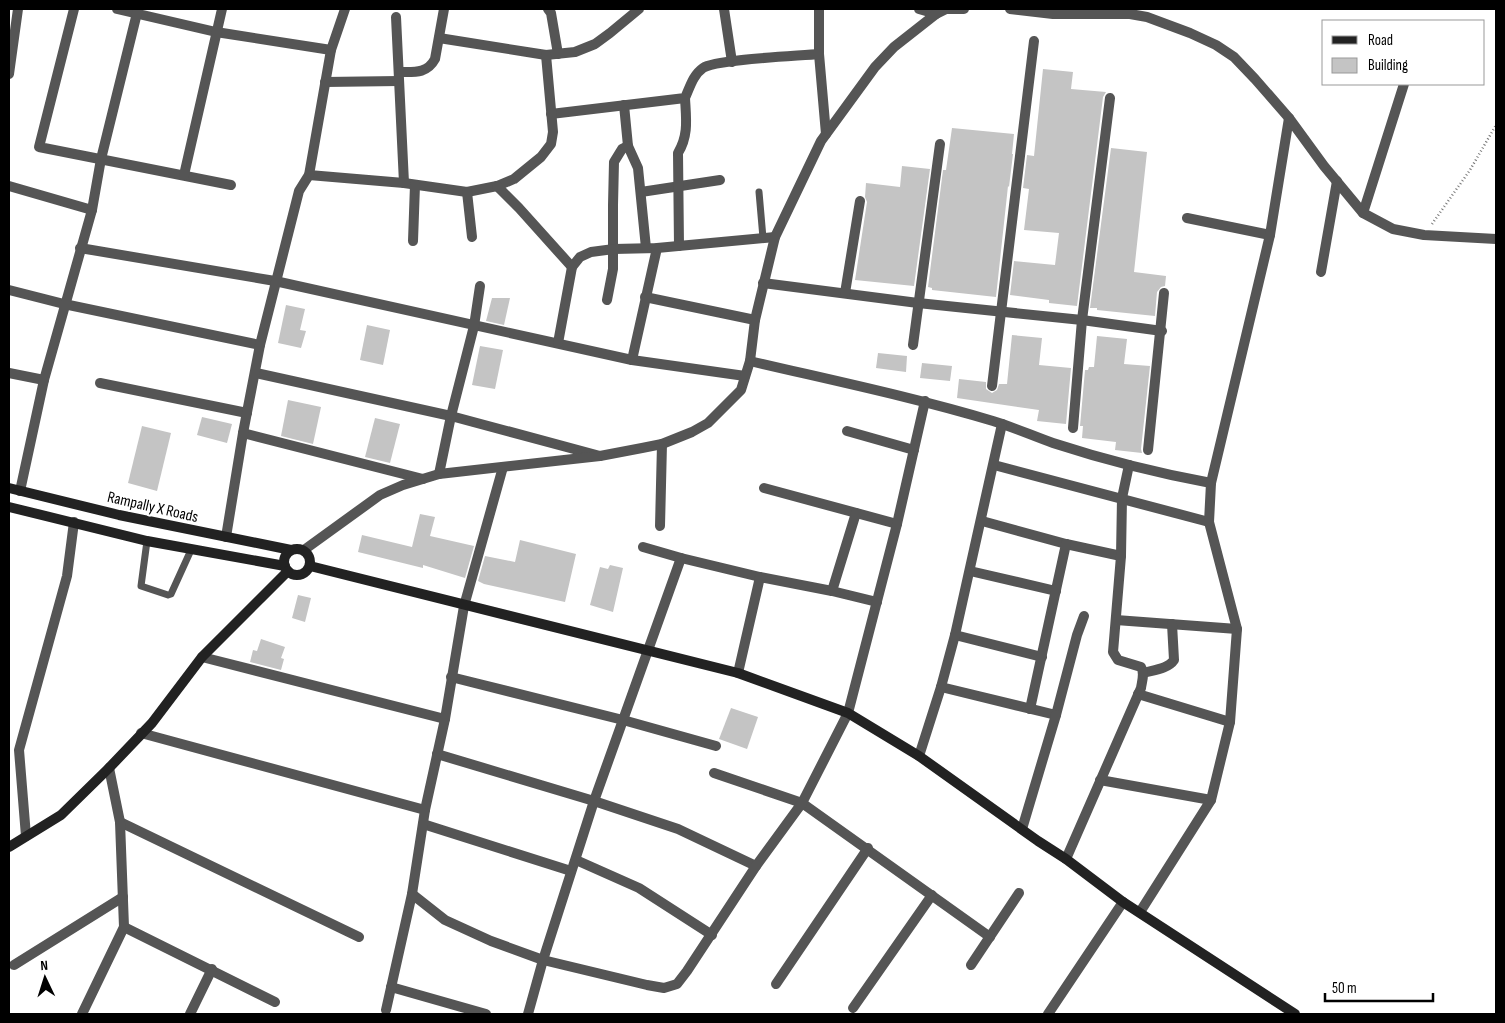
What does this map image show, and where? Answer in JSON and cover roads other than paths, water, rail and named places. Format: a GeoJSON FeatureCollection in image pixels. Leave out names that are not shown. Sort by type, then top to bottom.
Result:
{"type":"FeatureCollection","features":[{"type":"Feature","properties":{"kind":"main road","name":"Rampally X Roads"},"geometry":{"type":"LineString","coordinates":[[9,488],[291,550]]}},
{"type":"Feature","properties":{"kind":"main road"},"geometry":{"type":"LineString","coordinates":[[9,507],[147,541],[286,568],[295,575],[304,573],[310,566],[310,557],[304,550],[291,550],[286,556],[286,568],[202,657],[152,723],[61,815],[9,847]]}},
{"type":"Feature","properties":{"kind":"main road"},"geometry":{"type":"LineString","coordinates":[[310,566],[738,673],[848,713],[919,756],[1066,859],[1123,902],[1295,1014]]}},
{"type":"Feature","properties":{"kind":"street"},"geometry":{"type":"LineString","coordinates":[[9,74],[18,9]]}},
{"type":"Feature","properties":{"kind":"street"},"geometry":{"type":"LineString","coordinates":[[74,9],[39,147],[231,185]]}},
{"type":"Feature","properties":{"kind":"street"},"geometry":{"type":"LineString","coordinates":[[117,9],[137,12],[216,32],[331,50]]}},
{"type":"Feature","properties":{"kind":"street"},"geometry":{"type":"LineString","coordinates":[[184,175],[222,9]]}},
{"type":"Feature","properties":{"kind":"street"},"geometry":{"type":"LineString","coordinates":[[226,537],[260,345],[299,191],[309,175],[331,50],[345,9]]}},
{"type":"Feature","properties":{"kind":"street"},"geometry":{"type":"LineString","coordinates":[[325,82],[399,77],[422,71],[430,66],[435,59],[444,9]]}},
{"type":"Feature","properties":{"kind":"street"},"geometry":{"type":"LineString","coordinates":[[548,9],[551,13],[558,54]]}},
{"type":"Feature","properties":{"kind":"street"},"geometry":{"type":"LineString","coordinates":[[439,38],[546,54],[575,52],[594,44],[639,9]]}},
{"type":"Feature","properties":{"kind":"street"},"geometry":{"type":"LineString","coordinates":[[724,9],[732,62]]}},
{"type":"Feature","properties":{"kind":"street"},"geometry":{"type":"LineString","coordinates":[[819,9],[820,54],[826,134]]}},
{"type":"Feature","properties":{"kind":"street"},"geometry":{"type":"LineString","coordinates":[[919,9],[936,14]]}},
{"type":"Feature","properties":{"kind":"street"},"geometry":{"type":"LineString","coordinates":[[304,550],[380,495],[439,474],[600,456],[662,444],[708,424],[741,390],[750,361],[755,320],[774,237],[820,141],[875,67],[894,47],[936,14],[946,9],[964,9]]}},
{"type":"Feature","properties":{"kind":"street"},"geometry":{"type":"LineString","coordinates":[[1010,9],[1054,14],[1130,14],[1147,17],[1216,45],[1234,57],[1255,79],[1289,118],[1324,166],[1363,213],[1393,229],[1424,235],[1496,239]]}},
{"type":"Feature","properties":{"kind":"street"},"geometry":{"type":"LineString","coordinates":[[20,491],[44,380],[92,210],[101,159],[137,12]]}},
{"type":"Feature","properties":{"kind":"street"},"geometry":{"type":"LineString","coordinates":[[396,16],[399,77],[413,241]]}},
{"type":"Feature","properties":{"kind":"street"},"geometry":{"type":"LineString","coordinates":[[992,386],[1034,41]]}},
{"type":"Feature","properties":{"kind":"street"},"geometry":{"type":"LineString","coordinates":[[309,175],[409,184],[467,192],[497,186],[514,179],[541,157],[551,144],[553,132],[546,54]]}},
{"type":"Feature","properties":{"kind":"street"},"geometry":{"type":"LineString","coordinates":[[678,246],[678,153],[684,143],[686,133],[685,98],[692,80],[706,66],[820,54]]}},
{"type":"Feature","properties":{"kind":"street"},"geometry":{"type":"LineString","coordinates":[[1363,213],[1404,85]]}},
{"type":"Feature","properties":{"kind":"street"},"geometry":{"type":"LineString","coordinates":[[551,114],[685,98]]}},
{"type":"Feature","properties":{"kind":"street"},"geometry":{"type":"LineString","coordinates":[[1073,428],[1082,320],[1110,98]]}},
{"type":"Feature","properties":{"kind":"street"},"geometry":{"type":"LineString","coordinates":[[624,105],[628,146],[638,168],[646,248]]}},
{"type":"Feature","properties":{"kind":"street"},"geometry":{"type":"LineString","coordinates":[[1140,912],[1211,800],[1230,722],[1237,629],[1209,522],[1211,482],[1270,235],[1289,118]]}},
{"type":"Feature","properties":{"kind":"street"},"geometry":{"type":"LineString","coordinates":[[913,345],[940,144]]}},
{"type":"Feature","properties":{"kind":"street"},"geometry":{"type":"LineString","coordinates":[[607,300],[613,270],[614,162],[622,149],[628,146]]}},
{"type":"Feature","properties":{"kind":"street"},"geometry":{"type":"LineString","coordinates":[[640,192],[720,180]]}},
{"type":"Feature","properties":{"kind":"street"},"geometry":{"type":"LineString","coordinates":[[1321,272],[1337,181]]}},
{"type":"Feature","properties":{"kind":"street"},"geometry":{"type":"LineString","coordinates":[[9,186],[92,210]]}},
{"type":"Feature","properties":{"kind":"street"},"geometry":{"type":"LineString","coordinates":[[497,186],[572,267]]}},
{"type":"Feature","properties":{"kind":"street"},"geometry":{"type":"LineString","coordinates":[[467,192],[472,238]]}},
{"type":"Feature","properties":{"kind":"street"},"geometry":{"type":"LineString","coordinates":[[845,293],[860,201]]}},
{"type":"Feature","properties":{"kind":"street"},"geometry":{"type":"LineString","coordinates":[[1187,218],[1270,235]]}},
{"type":"Feature","properties":{"kind":"street"},"geometry":{"type":"LineString","coordinates":[[558,343],[572,267],[580,257],[591,252],[614,249],[657,248],[774,237]]}},
{"type":"Feature","properties":{"kind":"street"},"geometry":{"type":"LineString","coordinates":[[80,248],[275,281],[632,360],[745,376]]}},
{"type":"Feature","properties":{"kind":"street"},"geometry":{"type":"LineString","coordinates":[[632,360],[657,248]]}},
{"type":"Feature","properties":{"kind":"street"},"geometry":{"type":"LineString","coordinates":[[763,284],[1082,320],[1162,331]]}},
{"type":"Feature","properties":{"kind":"street"},"geometry":{"type":"LineString","coordinates":[[439,474],[451,416],[474,326],[480,286]]}},
{"type":"Feature","properties":{"kind":"street"},"geometry":{"type":"LineString","coordinates":[[9,290],[64,304],[260,345]]}},
{"type":"Feature","properties":{"kind":"street"},"geometry":{"type":"LineString","coordinates":[[1148,450],[1162,331],[1164,293]]}},
{"type":"Feature","properties":{"kind":"street"},"geometry":{"type":"LineString","coordinates":[[645,296],[755,320]]}},
{"type":"Feature","properties":{"kind":"street"},"geometry":{"type":"LineString","coordinates":[[750,361],[925,401],[1129,465],[1159,473],[1211,482]]}},
{"type":"Feature","properties":{"kind":"street"},"geometry":{"type":"LineString","coordinates":[[9,373],[44,380]]}},
{"type":"Feature","properties":{"kind":"street"},"geometry":{"type":"LineString","coordinates":[[256,373],[451,416],[600,456]]}},
{"type":"Feature","properties":{"kind":"street"},"geometry":{"type":"LineString","coordinates":[[100,383],[247,413]]}},
{"type":"Feature","properties":{"kind":"street"},"geometry":{"type":"LineString","coordinates":[[412,894],[445,920],[491,941],[543,960],[664,988],[677,984],[712,935],[756,866],[802,803],[848,713],[897,524],[925,401]]}},
{"type":"Feature","properties":{"kind":"street"},"geometry":{"type":"LineString","coordinates":[[919,756],[955,635],[982,521],[1002,424]]}},
{"type":"Feature","properties":{"kind":"street"},"geometry":{"type":"LineString","coordinates":[[846,431],[914,450]]}},
{"type":"Feature","properties":{"kind":"street"},"geometry":{"type":"LineString","coordinates":[[243,433],[423,479]]}},
{"type":"Feature","properties":{"kind":"street"},"geometry":{"type":"LineString","coordinates":[[660,526],[662,444]]}},
{"type":"Feature","properties":{"kind":"street"},"geometry":{"type":"LineString","coordinates":[[994,465],[1209,522]]}},
{"type":"Feature","properties":{"kind":"street"},"geometry":{"type":"LineString","coordinates":[[1066,859],[1138,694],[1143,673],[1138,665],[1118,660],[1114,656],[1113,642],[1121,556],[1122,498],[1129,465]]}},
{"type":"Feature","properties":{"kind":"street"},"geometry":{"type":"LineString","coordinates":[[386,1010],[412,894],[425,810],[445,719],[464,606],[503,467]]}},
{"type":"Feature","properties":{"kind":"street"},"geometry":{"type":"LineString","coordinates":[[764,488],[897,524]]}},
{"type":"Feature","properties":{"kind":"street"},"geometry":{"type":"LineString","coordinates":[[832,591],[856,513]]}},
{"type":"Feature","properties":{"kind":"street"},"geometry":{"type":"LineString","coordinates":[[982,521],[1066,544],[1121,556]]}},
{"type":"Feature","properties":{"kind":"street"},"geometry":{"type":"LineString","coordinates":[[26,836],[19,750],[67,576],[74,522]]}},
{"type":"Feature","properties":{"kind":"street"},"geometry":{"type":"LineString","coordinates":[[1030,709],[1066,544]]}},
{"type":"Feature","properties":{"kind":"street"},"geometry":{"type":"LineString","coordinates":[[643,547],[760,577],[876,602]]}},
{"type":"Feature","properties":{"kind":"street"},"geometry":{"type":"LineString","coordinates":[[528,1014],[543,960],[594,801],[681,558]]}},
{"type":"Feature","properties":{"kind":"street"},"geometry":{"type":"LineString","coordinates":[[970,571],[1056,591]]}},
{"type":"Feature","properties":{"kind":"street"},"geometry":{"type":"LineString","coordinates":[[738,673],[760,577]]}},
{"type":"Feature","properties":{"kind":"street"},"geometry":{"type":"LineString","coordinates":[[1022,829],[1084,616]]}},
{"type":"Feature","properties":{"kind":"street"},"geometry":{"type":"LineString","coordinates":[[1116,620],[1237,629]]}},
{"type":"Feature","properties":{"kind":"street"},"geometry":{"type":"LineString","coordinates":[[1143,673],[1172,664],[1174,660],[1172,624]]}},
{"type":"Feature","properties":{"kind":"street"},"geometry":{"type":"LineString","coordinates":[[955,635],[1042,657]]}},
{"type":"Feature","properties":{"kind":"street"},"geometry":{"type":"LineString","coordinates":[[202,657],[445,719]]}},
{"type":"Feature","properties":{"kind":"street"},"geometry":{"type":"LineString","coordinates":[[451,678],[623,720],[716,746]]}},
{"type":"Feature","properties":{"kind":"street"},"geometry":{"type":"LineString","coordinates":[[941,687],[1056,715]]}},
{"type":"Feature","properties":{"kind":"street"},"geometry":{"type":"LineString","coordinates":[[1138,694],[1230,722]]}},
{"type":"Feature","properties":{"kind":"street"},"geometry":{"type":"LineString","coordinates":[[142,733],[425,810]]}},
{"type":"Feature","properties":{"kind":"street"},"geometry":{"type":"LineString","coordinates":[[437,754],[594,801],[678,829],[756,866]]}},
{"type":"Feature","properties":{"kind":"street"},"geometry":{"type":"LineString","coordinates":[[82,1014],[124,927],[120,822],[109,768]]}},
{"type":"Feature","properties":{"kind":"street"},"geometry":{"type":"LineString","coordinates":[[714,773],[802,803],[868,848],[990,938]]}},
{"type":"Feature","properties":{"kind":"street"},"geometry":{"type":"LineString","coordinates":[[1100,780],[1211,800]]}},
{"type":"Feature","properties":{"kind":"street"},"geometry":{"type":"LineString","coordinates":[[120,822],[359,937]]}},
{"type":"Feature","properties":{"kind":"street"},"geometry":{"type":"LineString","coordinates":[[423,824],[571,871]]}},
{"type":"Feature","properties":{"kind":"street"},"geometry":{"type":"LineString","coordinates":[[776,984],[868,848]]}},
{"type":"Feature","properties":{"kind":"street"},"geometry":{"type":"LineString","coordinates":[[576,860],[639,888],[712,935]]}},
{"type":"Feature","properties":{"kind":"street"},"geometry":{"type":"LineString","coordinates":[[971,965],[1019,893]]}},
{"type":"Feature","properties":{"kind":"street"},"geometry":{"type":"LineString","coordinates":[[853,1008],[932,895]]}},
{"type":"Feature","properties":{"kind":"street"},"geometry":{"type":"LineString","coordinates":[[14,965],[123,897]]}},
{"type":"Feature","properties":{"kind":"street"},"geometry":{"type":"LineString","coordinates":[[1048,1014],[1123,902]]}},
{"type":"Feature","properties":{"kind":"street"},"geometry":{"type":"LineString","coordinates":[[124,927],[212,969],[275,1002]]}},
{"type":"Feature","properties":{"kind":"street"},"geometry":{"type":"LineString","coordinates":[[190,1014],[212,969]]}},
{"type":"Feature","properties":{"kind":"street"},"geometry":{"type":"LineString","coordinates":[[391,987],[486,1014]]}},
{"type":"Feature","properties":{"kind":"lane"},"geometry":{"type":"LineString","coordinates":[[760,192],[763,238]]}},
{"type":"Feature","properties":{"kind":"lane"},"geometry":{"type":"LineString","coordinates":[[147,541],[141,586],[168,595],[171,594],[191,550]]}}]}
